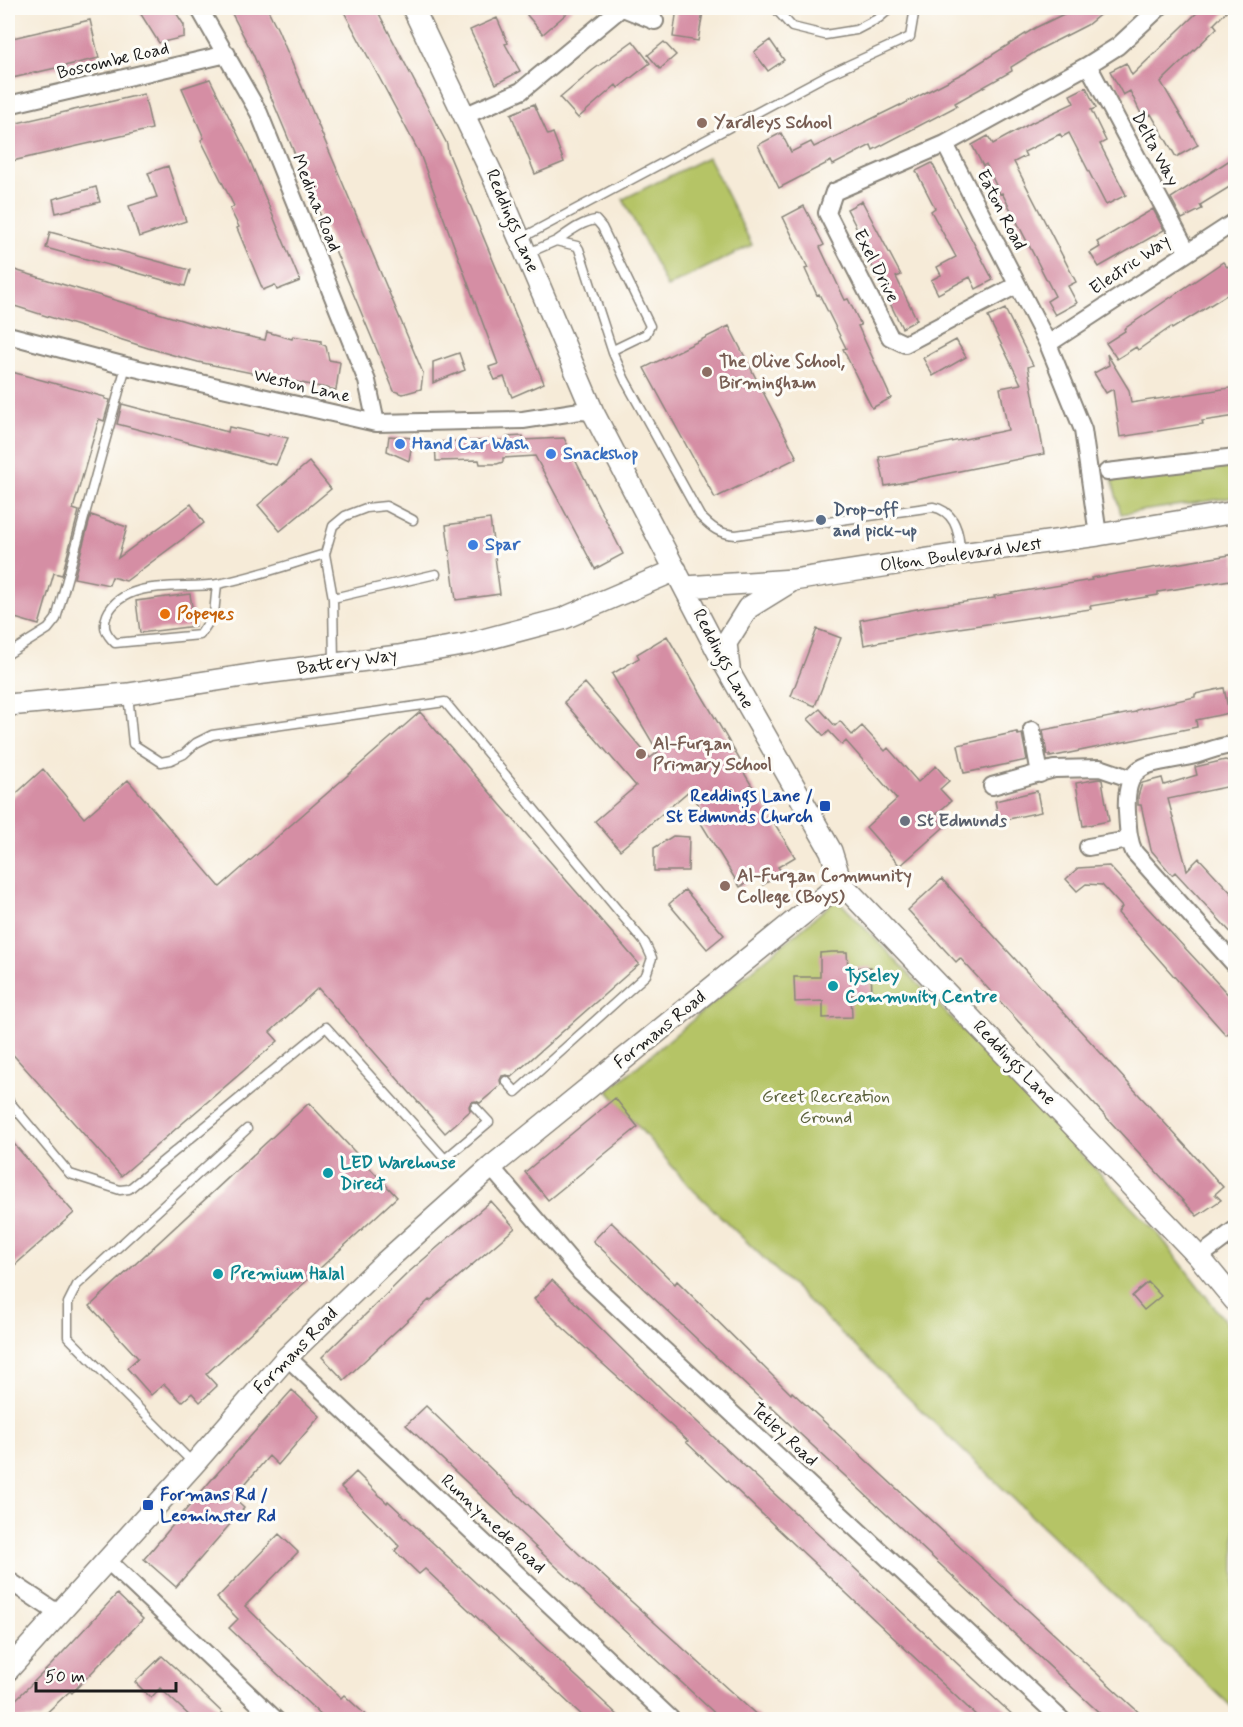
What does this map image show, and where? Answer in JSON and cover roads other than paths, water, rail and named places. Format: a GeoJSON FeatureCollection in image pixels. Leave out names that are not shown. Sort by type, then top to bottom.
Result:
{"type":"FeatureCollection","features":[{"type":"Feature","properties":{"kind":"street","name":"Medina Road"},"geometry":{"type":"LineString","coordinates":[[200,8],[263,124],[367,381],[376,423]]}},
{"type":"Feature","properties":{"kind":"street","name":"Reddings Lane"},"geometry":{"type":"LineString","coordinates":[[414,8],[492,174],[593,412],[764,735],[831,851],[841,883],[1199,1257],[1236,1302]]}},
{"type":"Feature","properties":{"kind":"street"},"geometry":{"type":"LineString","coordinates":[[464,116],[520,92],[622,8],[655,21]]}},
{"type":"Feature","properties":{"kind":"street"},"geometry":{"type":"LineString","coordinates":[[945,144],[1118,46],[1159,8]]}},
{"type":"Feature","properties":{"kind":"street","name":"Boscombe Road"},"geometry":{"type":"LineString","coordinates":[[8,105],[227,54]]}},
{"type":"Feature","properties":{"kind":"street","name":"Delta Way"},"geometry":{"type":"LineString","coordinates":[[1088,65],[1187,251]]}},
{"type":"Feature","properties":{"kind":"street","name":"Eaton Road"},"geometry":{"type":"LineString","coordinates":[[945,144],[1048,344],[1083,430],[1098,535]]}},
{"type":"Feature","properties":{"kind":"street","name":"Exel Drive"},"geometry":{"type":"LineString","coordinates":[[945,144],[834,192],[827,213],[890,337],[904,344],[1017,285]]}},
{"type":"Feature","properties":{"kind":"street","name":"Electric Way"},"geometry":{"type":"LineString","coordinates":[[1048,344],[1236,221]]}},
{"type":"Feature","properties":{"kind":"street","name":"Weston Lane"},"geometry":{"type":"LineString","coordinates":[[8,335],[126,366],[376,423],[524,420],[580,411],[593,412]]}},
{"type":"Feature","properties":{"kind":"street"},"geometry":{"type":"LineString","coordinates":[[1107,472],[1236,456]]}},
{"type":"Feature","properties":{"kind":"street","name":"Olton Boulevard West"},"geometry":{"type":"LineString","coordinates":[[680,579],[793,580],[1236,512]]}},
{"type":"Feature","properties":{"kind":"street","name":"Battery Way"},"geometry":{"type":"LineString","coordinates":[[8,705],[128,694],[468,644],[562,619],[680,579]]}},
{"type":"Feature","properties":{"kind":"street"},"geometry":{"type":"LineString","coordinates":[[730,672],[726,644],[748,608],[793,580]]}},
{"type":"Feature","properties":{"kind":"street"},"geometry":{"type":"LineString","coordinates":[[1032,730],[1040,774]]}},
{"type":"Feature","properties":{"kind":"street"},"geometry":{"type":"LineString","coordinates":[[1236,745],[1139,769],[1130,778],[1126,796],[1129,840],[1134,852],[1236,966]]}},
{"type":"Feature","properties":{"kind":"street"},"geometry":{"type":"LineString","coordinates":[[992,786],[1054,769],[1100,768],[1130,778]]}},
{"type":"Feature","properties":{"kind":"street"},"geometry":{"type":"LineString","coordinates":[[1088,847],[1129,840]]}},
{"type":"Feature","properties":{"kind":"street","name":"Formans Road"},"geometry":{"type":"LineString","coordinates":[[8,1670],[287,1357],[385,1262],[491,1167],[841,883]]}},
{"type":"Feature","properties":{"kind":"street","name":"Tetley Road"},"geometry":{"type":"LineString","coordinates":[[491,1167],[581,1273],[1062,1719]]}},
{"type":"Feature","properties":{"kind":"street"},"geometry":{"type":"LineString","coordinates":[[1199,1257],[1236,1229]]}},
{"type":"Feature","properties":{"kind":"street","name":"Runnymede Road"},"geometry":{"type":"LineString","coordinates":[[287,1357],[672,1719]]}},
{"type":"Feature","properties":{"kind":"street"},"geometry":{"type":"LineString","coordinates":[[107,1560],[276,1719]]}},
{"type":"Feature","properties":{"kind":"street"},"geometry":{"type":"LineString","coordinates":[[8,1580],[59,1614]]}},
{"type":"Feature","properties":{"kind":"lane"},"geometry":{"type":"LineString","coordinates":[[775,8],[792,27],[825,35],[856,30],[879,18],[891,8]]}},
{"type":"Feature","properties":{"kind":"lane"},"geometry":{"type":"LineString","coordinates":[[523,246],[827,75],[910,37],[914,8],[926,10],[940,8]]}},
{"type":"Feature","properties":{"kind":"lane"},"geometry":{"type":"LineString","coordinates":[[556,241],[593,220],[596,220],[602,227],[650,326],[646,334],[613,350]]}},
{"type":"Feature","properties":{"kind":"lane"},"geometry":{"type":"LineString","coordinates":[[523,246],[556,241],[577,246],[625,380],[700,516],[711,528],[722,534],[736,535],[933,507],[941,509],[954,522],[960,536],[960,554]]}},
{"type":"Feature","properties":{"kind":"lane"},"geometry":{"type":"LineString","coordinates":[[8,654],[48,629],[57,619],[126,366]]}},
{"type":"Feature","properties":{"kind":"lane"},"geometry":{"type":"LineString","coordinates":[[334,664],[333,598],[325,554],[333,526],[345,516],[366,508],[386,506],[413,520]]}},
{"type":"Feature","properties":{"kind":"lane"},"geometry":{"type":"LineString","coordinates":[[217,584],[214,614],[200,635],[115,643],[106,634],[104,625],[115,603],[137,590],[217,584],[325,554]]}},
{"type":"Feature","properties":{"kind":"lane"},"geometry":{"type":"LineString","coordinates":[[333,598],[436,574]]}},
{"type":"Feature","properties":{"kind":"lane"},"geometry":{"type":"LineString","coordinates":[[128,694],[133,744],[161,762],[184,754],[196,743],[212,735],[445,702],[645,943],[652,958],[646,975],[516,1092],[506,1080]]}},
{"type":"Feature","properties":{"kind":"lane"},"geometry":{"type":"LineString","coordinates":[[8,1100],[69,1174],[120,1190],[129,1189],[326,1027],[445,1159],[489,1122],[475,1107]]}},
{"type":"Feature","properties":{"kind":"lane"},"geometry":{"type":"LineString","coordinates":[[194,1464],[68,1337],[68,1303],[77,1285],[247,1130]]}},
{"type":"Feature","properties":{"kind":"place","name":"Yardleys School"},"geometry":{"type":"Point","coordinates":[702,123]}},
{"type":"Feature","properties":{"kind":"place","name":"The Olive School, Birmingham"},"geometry":{"type":"Point","coordinates":[707,372]}},
{"type":"Feature","properties":{"kind":"place","name":"Hand Car Wash"},"geometry":{"type":"Point","coordinates":[400,444]}},
{"type":"Feature","properties":{"kind":"place","name":"Snackshop"},"geometry":{"type":"Point","coordinates":[551,454]}},
{"type":"Feature","properties":{"kind":"place","name":"Drop-off and pick-up"},"geometry":{"type":"Point","coordinates":[821,520]}},
{"type":"Feature","properties":{"kind":"place","name":"Spar"},"geometry":{"type":"Point","coordinates":[473,545]}},
{"type":"Feature","properties":{"kind":"place","name":"Popeyes"},"geometry":{"type":"Point","coordinates":[165,614]}},
{"type":"Feature","properties":{"kind":"place","name":"Al-Furqan Primary School"},"geometry":{"type":"Point","coordinates":[641,754]}},
{"type":"Feature","properties":{"kind":"place","name":"Reddings Lane / St Edmunds Church"},"geometry":{"type":"Point","coordinates":[825,806]}},
{"type":"Feature","properties":{"kind":"place","name":"St Edmunds"},"geometry":{"type":"Point","coordinates":[905,821]}},
{"type":"Feature","properties":{"kind":"place","name":"Al-Furqan Community College (Boys)"},"geometry":{"type":"Point","coordinates":[725,886]}},
{"type":"Feature","properties":{"kind":"place","name":"Tyseley Community Centre"},"geometry":{"type":"Point","coordinates":[833,986]}},
{"type":"Feature","properties":{"kind":"place","name":"LED Warehouse Direct"},"geometry":{"type":"Point","coordinates":[328,1173]}},
{"type":"Feature","properties":{"kind":"place","name":"Premium Halal"},"geometry":{"type":"Point","coordinates":[218,1274]}},
{"type":"Feature","properties":{"kind":"place","name":"Formans Rd / Leominster Rd"},"geometry":{"type":"Point","coordinates":[148,1505]}},
{"type":"Feature","properties":{"kind":"park label","name":"Greet Recreation Ground"},"geometry":{"type":"Point","coordinates":[826,1107]}}]}
